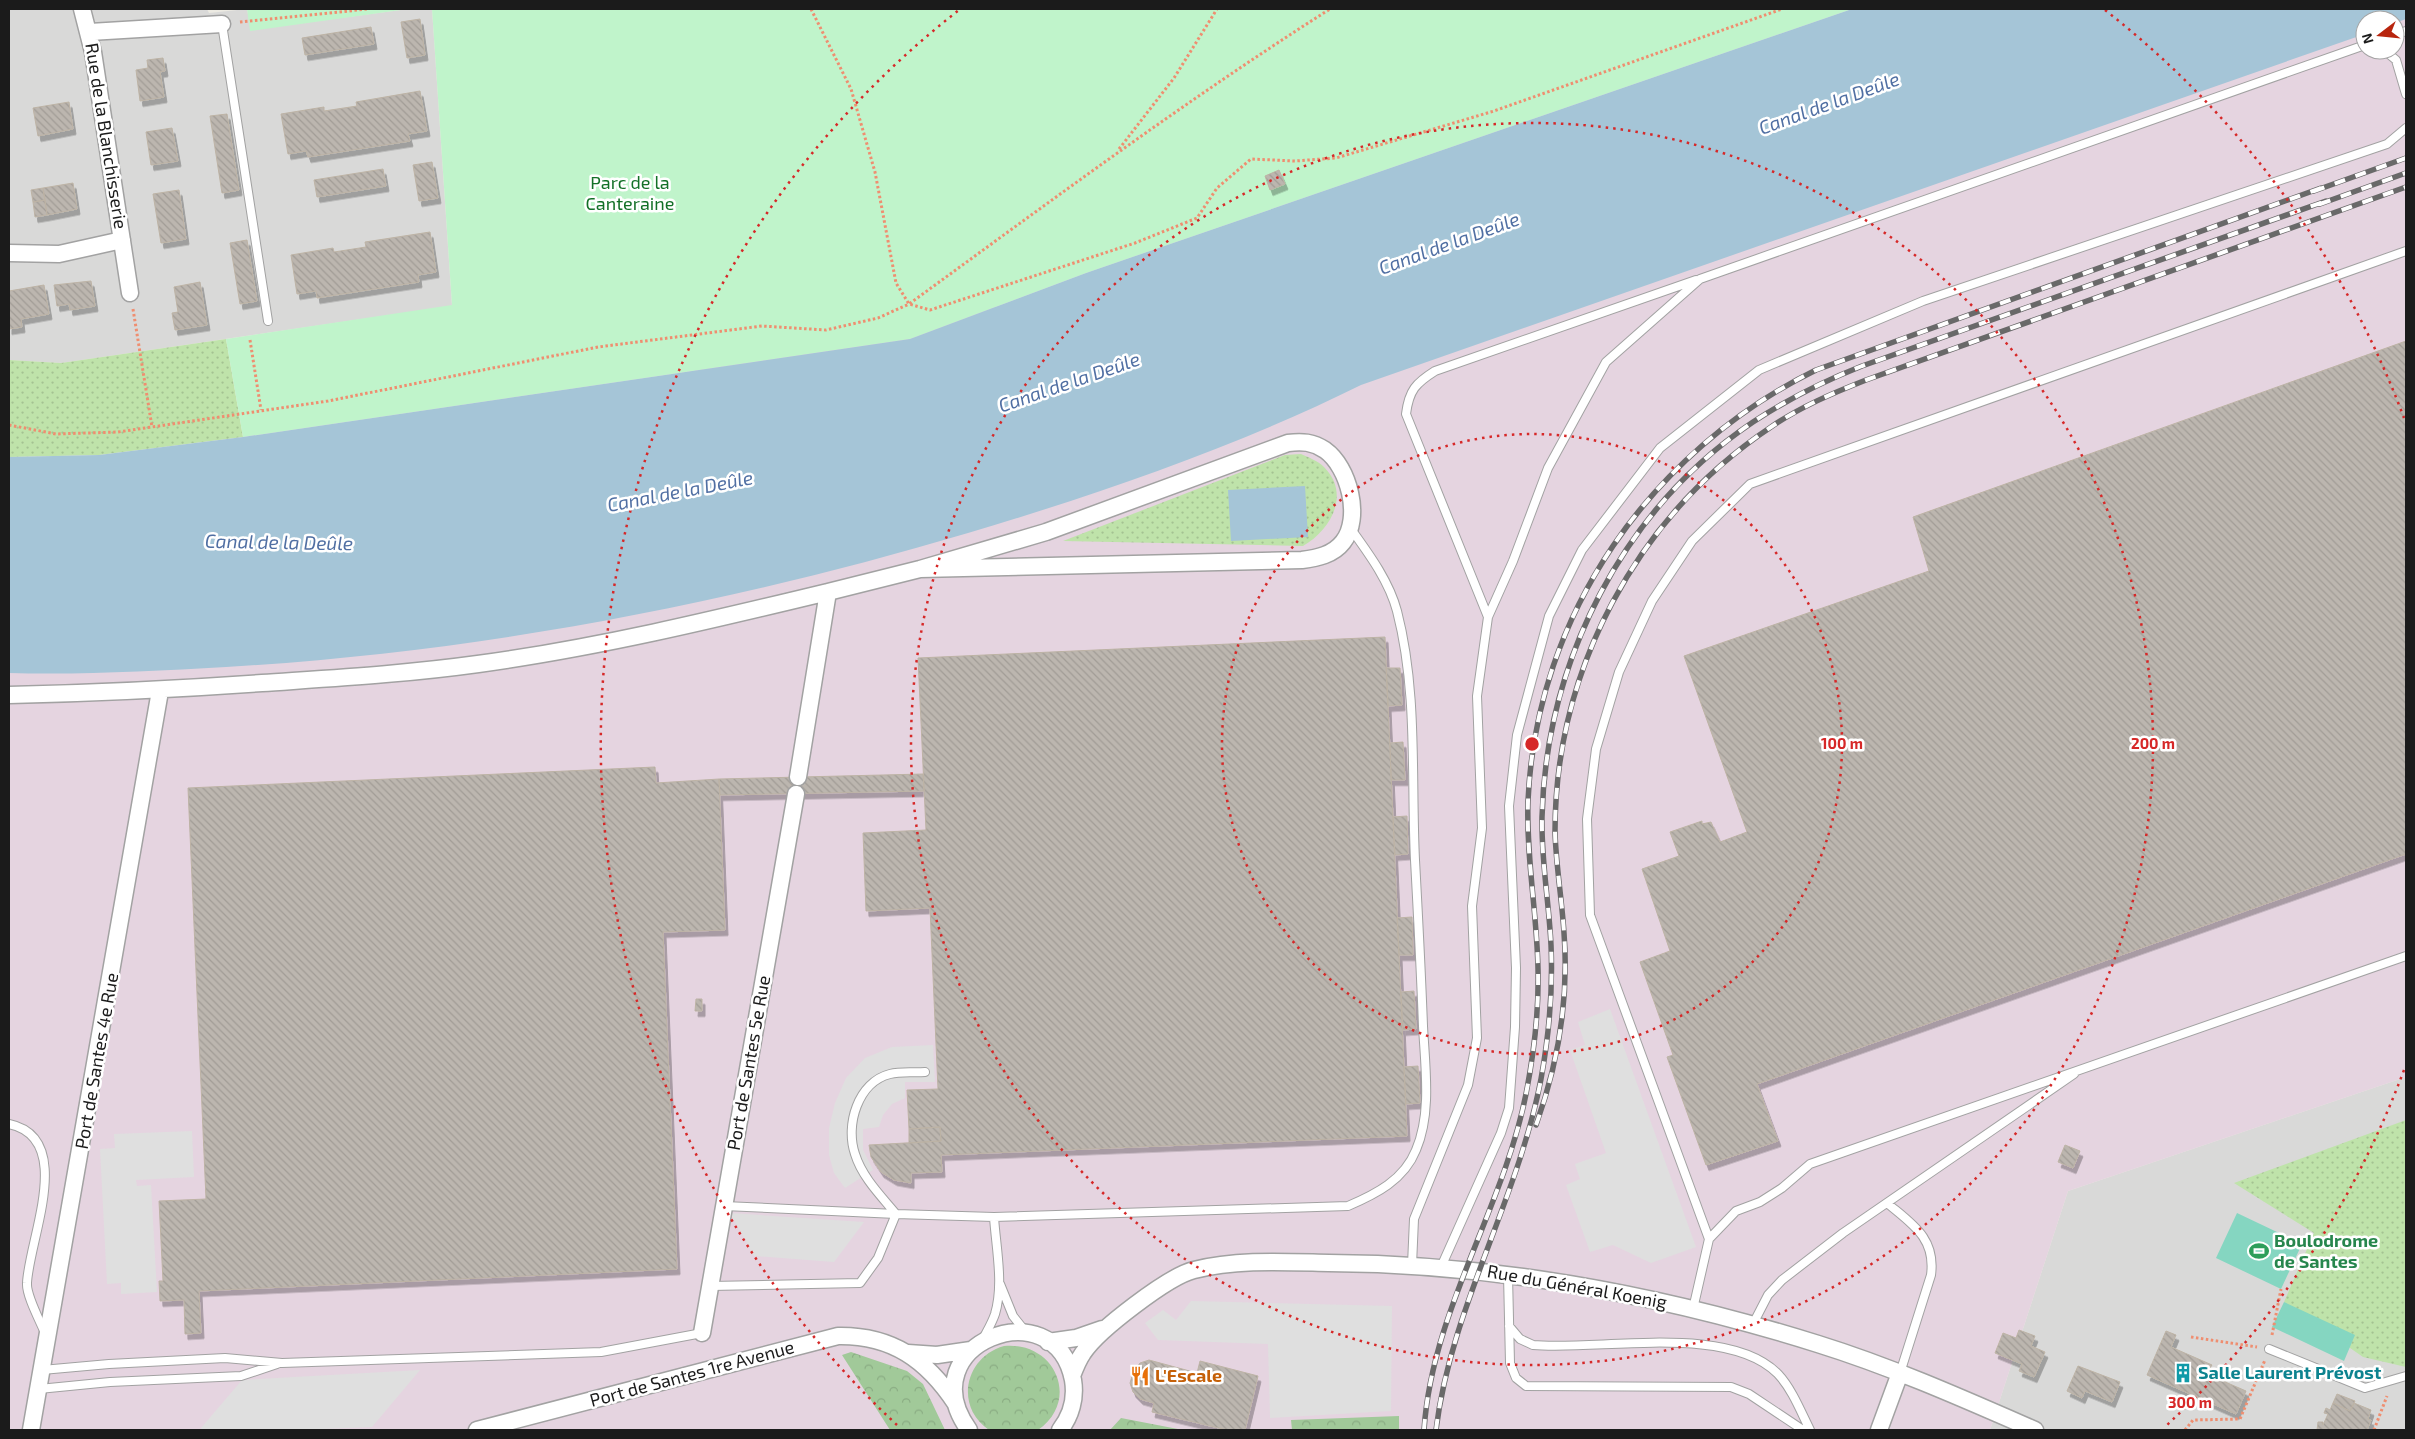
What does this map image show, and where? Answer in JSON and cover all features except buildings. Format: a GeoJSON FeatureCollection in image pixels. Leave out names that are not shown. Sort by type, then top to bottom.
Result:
{"type":"FeatureCollection","features":[{"type":"Feature","properties":{"kind":"street","name":"Rue de la Blanchisserie"},"geometry":{"type":"LineString","coordinates":[[82,9],[90,32],[130,293]]}},
{"type":"Feature","properties":{"kind":"street","name":"Rue de la Blanchisserie"},"geometry":{"type":"LineString","coordinates":[[90,32],[222,24]]}},
{"type":"Feature","properties":{"kind":"street","name":"Rue de la Blanchisserie"},"geometry":{"type":"LineString","coordinates":[[9,253],[59,254],[122,240]]}},
{"type":"Feature","properties":{"kind":"street"},"geometry":{"type":"LineString","coordinates":[[9,695],[160,691],[360,678],[477,664],[566,650],[691,625],[920,569],[1046,532],[1271,448],[1296,442],[1314,444],[1326,450],[1335,460],[1343,473],[1352,510],[1350,528],[1343,542],[1332,552],[1318,558],[1302,560],[920,569]]}},
{"type":"Feature","properties":{"kind":"street"},"geometry":{"type":"LineString","coordinates":[[798,777],[828,592]]}},
{"type":"Feature","properties":{"kind":"street","name":"Port de Santes 4e Rue"},"geometry":{"type":"LineString","coordinates":[[31,1430],[160,691]]}},
{"type":"Feature","properties":{"kind":"street","name":"Port de Santes 5e Rue"},"geometry":{"type":"LineString","coordinates":[[702,1333],[796,794]]}},
{"type":"Feature","properties":{"kind":"street","name":"Rue du Général Koenig"},"geometry":{"type":"LineString","coordinates":[[1072,1376],[1078,1361],[1088,1346],[1113,1323],[1170,1281],[1194,1270],[1261,1263],[1412,1265],[1508,1275],[1627,1293],[1753,1324],[1822,1345],[1900,1373],[2035,1430]]}},
{"type":"Feature","properties":{"kind":"street","name":"Rue du Général Koenig"},"geometry":{"type":"LineString","coordinates":[[1048,1342],[1082,1336],[1113,1323]]}},
{"type":"Feature","properties":{"kind":"street","name":"Port de Santes 1re Avenue"},"geometry":{"type":"LineString","coordinates":[[476,1430],[838,1336],[874,1341],[908,1353],[937,1355],[977,1345],[1004,1333],[1027,1333]]}},
{"type":"Feature","properties":{"kind":"street"},"geometry":{"type":"LineString","coordinates":[[1027,1333],[1048,1342],[1063,1357],[1072,1376],[1074,1400],[1064,1427]]}},
{"type":"Feature","properties":{"kind":"street"},"geometry":{"type":"LineString","coordinates":[[969,1430],[960,1418],[954,1389],[962,1361],[977,1345]]}},
{"type":"Feature","properties":{"kind":"street","name":"Port de Santes 1re Avenue"},"geometry":{"type":"LineString","coordinates":[[908,1353],[930,1370],[956,1404]]}},
{"type":"Feature","properties":{"kind":"street"},"geometry":{"type":"LineString","coordinates":[[1879,1430],[1900,1373]]}},
{"type":"Feature","properties":{"kind":"lane"},"geometry":{"type":"LineString","coordinates":[[222,24],[268,321]]}},
{"type":"Feature","properties":{"kind":"lane"},"geometry":{"type":"LineString","coordinates":[[1488,617],[1406,414],[1408,400],[1417,382],[1435,371],[2355,49]]}},
{"type":"Feature","properties":{"kind":"lane"},"geometry":{"type":"LineString","coordinates":[[2396,60],[2406,94]]}},
{"type":"Feature","properties":{"kind":"lane"},"geometry":{"type":"LineString","coordinates":[[1441,1267],[1501,1133],[1509,1108],[1515,1027],[1516,968],[1509,806],[1517,735],[1549,616],[1582,550],[1660,448],[1759,370],[1923,301],[2387,144],[2406,128]]}},
{"type":"Feature","properties":{"kind":"lane"},"geometry":{"type":"LineString","coordinates":[[1709,1239],[1590,915],[1587,819],[1596,749],[1618,672],[1652,602],[1692,541],[1750,484],[2406,251]]}},
{"type":"Feature","properties":{"kind":"lane"},"geometry":{"type":"LineString","coordinates":[[1412,1265],[1414,1219],[1468,1085],[1477,1038],[1472,906],[1482,828],[1477,696],[1488,617],[1513,561],[1548,468],[1606,362],[1700,279]]}},
{"type":"Feature","properties":{"kind":"lane"},"geometry":{"type":"LineString","coordinates":[[724,1206],[994,1217],[1348,1206],[1381,1192],[1403,1172],[1416,1153],[1424,1118],[1425,1061],[1415,859],[1411,694],[1396,610],[1388,589],[1373,560],[1350,528]]}},
{"type":"Feature","properties":{"kind":"lane"},"geometry":{"type":"LineString","coordinates":[[1693,1309],[1709,1239],[1736,1211],[1760,1202],[1782,1188],[1810,1164],[2406,956]]}},
{"type":"Feature","properties":{"kind":"lane"},"geometry":{"type":"LineString","coordinates":[[1753,1324],[1768,1295],[1782,1280],[1843,1233],[2082,1069]]}},
{"type":"Feature","properties":{"kind":"lane"},"geometry":{"type":"LineString","coordinates":[[896,1214],[867,1178],[854,1154],[852,1128],[856,1108],[866,1089],[878,1079],[891,1074],[925,1072]]}},
{"type":"Feature","properties":{"kind":"lane"},"geometry":{"type":"LineString","coordinates":[[9,1124],[19,1126],[33,1136],[44,1155],[46,1174],[26,1285],[47,1340]]}},
{"type":"Feature","properties":{"kind":"lane"},"geometry":{"type":"LineString","coordinates":[[1887,1203],[1916,1227],[1925,1238],[1933,1262],[1931,1275],[1900,1373]]}},
{"type":"Feature","properties":{"kind":"lane"},"geometry":{"type":"LineString","coordinates":[[710,1286],[860,1284],[878,1258],[896,1214]]}},
{"type":"Feature","properties":{"kind":"lane"},"geometry":{"type":"LineString","coordinates":[[977,1345],[996,1312],[999,1280],[994,1217]]}},
{"type":"Feature","properties":{"kind":"lane"},"geometry":{"type":"LineString","coordinates":[[1508,1275],[1512,1371],[1526,1386],[1732,1387],[1749,1394],[1803,1430]]}},
{"type":"Feature","properties":{"kind":"lane"},"geometry":{"type":"LineString","coordinates":[[999,1280],[1013,1316],[1027,1333]]}},
{"type":"Feature","properties":{"kind":"lane"},"geometry":{"type":"LineString","coordinates":[[1509,1326],[1520,1339],[1533,1345],[1688,1344],[1716,1346],[1752,1357],[1780,1376],[1810,1430]]}},
{"type":"Feature","properties":{"kind":"lane"},"geometry":{"type":"LineString","coordinates":[[42,1370],[109,1364],[225,1358],[282,1363],[601,1352],[702,1333]]}},
{"type":"Feature","properties":{"kind":"lane"},"geometry":{"type":"LineString","coordinates":[[2269,1349],[2365,1388],[2406,1376]]}},
{"type":"Feature","properties":{"kind":"lane"},"geometry":{"type":"LineString","coordinates":[[39,1388],[240,1376],[282,1363]]}},
{"type":"Feature","properties":{"kind":"path"},"geometry":{"type":"LineString","coordinates":[[222,24],[368,9]]}},
{"type":"Feature","properties":{"kind":"path"},"geometry":{"type":"LineString","coordinates":[[811,9],[851,89],[875,172],[896,283],[909,304],[930,310],[1135,243],[1197,218],[1217,188],[1251,159],[1295,160],[1336,158],[1494,111],[1782,9]]}},
{"type":"Feature","properties":{"kind":"path"},"geometry":{"type":"LineString","coordinates":[[1116,153],[1174,78],[1218,9]]}},
{"type":"Feature","properties":{"kind":"path"},"geometry":{"type":"LineString","coordinates":[[9,425],[41,432],[79,435],[152,427],[328,401],[598,347],[762,326],[826,330],[878,318],[909,304],[1116,153],[1241,66],[1330,9]]}},
{"type":"Feature","properties":{"kind":"path"},"geometry":{"type":"LineString","coordinates":[[130,293],[152,427]]}},
{"type":"Feature","properties":{"kind":"path"},"geometry":{"type":"LineString","coordinates":[[250,340],[261,410]]}},
{"type":"Feature","properties":{"kind":"path"},"geometry":{"type":"LineString","coordinates":[[2185,1430],[2193,1420],[2240,1419],[2269,1349],[2281,1290]]}},
{"type":"Feature","properties":{"kind":"path"},"geometry":{"type":"LineString","coordinates":[[2191,1337],[2269,1349]]}},
{"type":"Feature","properties":{"kind":"path"},"geometry":{"type":"LineString","coordinates":[[2374,1430],[2394,1380]]}},
{"type":"Feature","properties":{"kind":"shaded area"},"geometry":{"type":"Polygon","coordinates":[[[9,9],[207,9],[209,13],[247,9],[251,30],[408,9],[432,9],[452,306],[61,363],[9,360],[9,9]]]}},
{"type":"Feature","properties":{"kind":"shaded area"},"geometry":{"type":"Polygon","coordinates":[[[2406,9],[2406,1077],[2068,1191],[1990,1430],[9,1430],[9,515],[2355,20],[2355,60],[2405,60],[2405,10],[2401,10],[2406,9]]]}},
{"type":"Feature","properties":{"kind":"shaded area"},"geometry":{"type":"Polygon","coordinates":[[[1610,1009],[1696,1247],[1651,1263],[1613,1245],[1590,1252],[1566,1185],[1580,1179],[1575,1164],[1606,1153],[1570,1050],[1585,1045],[1578,1022],[1610,1009]]]}},
{"type":"Feature","properties":{"kind":"shaded area"},"geometry":{"type":"Polygon","coordinates":[[[933,1045],[935,1082],[905,1082],[905,1098],[892,1104],[883,1115],[879,1127],[863,1129],[863,1150],[873,1170],[845,1188],[834,1173],[829,1155],[829,1128],[835,1103],[846,1078],[865,1058],[892,1047],[933,1045]]]}},
{"type":"Feature","properties":{"kind":"shaded area"},"geometry":{"type":"Polygon","coordinates":[[[2406,1077],[2406,1430],[1990,1430],[2068,1191],[2406,1077]]]}},
{"type":"Feature","properties":{"kind":"shaded area"},"geometry":{"type":"Polygon","coordinates":[[[192,1131],[194,1177],[136,1180],[137,1186],[151,1185],[157,1292],[121,1294],[121,1283],[107,1284],[100,1149],[115,1148],[114,1134],[192,1131]]]}},
{"type":"Feature","properties":{"kind":"shaded area"},"geometry":{"type":"Polygon","coordinates":[[[730,1213],[864,1222],[834,1262],[754,1256],[730,1213]]]}},
{"type":"Feature","properties":{"kind":"shaded area"},"geometry":{"type":"Polygon","coordinates":[[[1191,1301],[1392,1306],[1391,1411],[1270,1418],[1268,1344],[1158,1340],[1145,1323],[1163,1310],[1176,1320],[1191,1301]]]}},
{"type":"Feature","properties":{"kind":"shaded area"},"geometry":{"type":"Polygon","coordinates":[[[420,1370],[372,1427],[299,1430],[203,1430],[201,1428],[242,1380],[420,1370]]]}},
{"type":"Feature","properties":{"kind":"green space"},"geometry":{"type":"Polygon","coordinates":[[[247,9],[408,9],[250,31],[247,9]]]}},
{"type":"Feature","properties":{"kind":"green space","name":"Parc de la Canteraine"},"geometry":{"type":"Polygon","coordinates":[[[432,9],[1852,9],[1086,273],[910,339],[243,437],[226,339],[452,305],[432,9]]]}},
{"type":"Feature","properties":{"kind":"green space"},"geometry":{"type":"Polygon","coordinates":[[[226,339],[243,437],[99,455],[9,457],[9,360],[61,363],[226,339]]]}},
{"type":"Feature","properties":{"kind":"green space"},"geometry":{"type":"Polygon","coordinates":[[[1301,454],[1316,461],[1332,477],[1336,488],[1337,500],[1334,511],[1322,531],[1303,546],[1063,541],[1285,455],[1301,454]]]}},
{"type":"Feature","properties":{"kind":"green space"},"geometry":{"type":"Polygon","coordinates":[[[2406,1120],[2406,1367],[2363,1357],[2284,1302],[2314,1233],[2234,1183],[2406,1120]]]}},
{"type":"Feature","properties":{"kind":"green space","name":"Boulodrome de Santes"},"geometry":{"type":"Polygon","coordinates":[[[2237,1213],[2302,1244],[2281,1289],[2216,1258],[2237,1213]]]}},
{"type":"Feature","properties":{"kind":"green space"},"geometry":{"type":"Polygon","coordinates":[[[2284,1302],[2355,1335],[2344,1361],[2272,1327],[2284,1302]]]}},
{"type":"Feature","properties":{"kind":"green space"},"geometry":{"type":"Polygon","coordinates":[[[1004,1346],[1022,1347],[1037,1353],[1049,1362],[1056,1375],[1060,1389],[1058,1404],[1051,1418],[1038,1430],[989,1430],[978,1420],[971,1408],[968,1396],[969,1383],[973,1371],[980,1360],[1004,1346]]]}},
{"type":"Feature","properties":{"kind":"green space"},"geometry":{"type":"Polygon","coordinates":[[[851,1352],[907,1371],[923,1384],[945,1430],[890,1430],[842,1355],[851,1352]]]}},
{"type":"Feature","properties":{"kind":"green space"},"geometry":{"type":"Polygon","coordinates":[[[1399,1416],[1399,1430],[1292,1430],[1291,1420],[1399,1416]]]}},
{"type":"Feature","properties":{"kind":"green space"},"geometry":{"type":"Polygon","coordinates":[[[1121,1418],[1183,1430],[1110,1430],[1121,1418]]]}},
{"type":"Feature","properties":{"kind":"water","name":"Canal de la Deûle"},"geometry":{"type":"Polygon","coordinates":[[[1852,9],[2406,9],[2405,19],[2405,10],[2355,10],[2355,37],[1361,385],[1266,428],[1117,485],[1017,518],[877,559],[693,603],[508,637],[414,650],[226,667],[90,673],[9,673],[9,457],[99,455],[243,437],[910,339],[1086,273],[1852,9]]]}},
{"type":"Feature","properties":{"kind":"water"},"geometry":{"type":"Polygon","coordinates":[[[1305,486],[1308,537],[1231,541],[1228,490],[1305,486]]]}},
{"type":"Feature","properties":{"kind":"railway"},"geometry":{"type":"LineString","coordinates":[[2314,191],[2406,158]]}},
{"type":"Feature","properties":{"kind":"railway"},"geometry":{"type":"LineString","coordinates":[[2320,204],[2406,173]]}},
{"type":"Feature","properties":{"kind":"railway"},"geometry":{"type":"LineString","coordinates":[[1536,1125],[1556,1055],[1565,982],[1564,933],[1555,832],[1559,772],[1570,713],[1588,656],[1612,602],[1643,552],[1680,505],[1723,464],[1771,427],[1793,413],[1829,395],[1866,380],[2406,187]]}},
{"type":"Feature","properties":{"kind":"railway"},"geometry":{"type":"LineString","coordinates":[[1424,1430],[1430,1386],[1440,1343],[1515,1137],[1526,1094],[1531,1063],[1537,1016],[1538,969],[1528,801],[1536,732],[1553,666],[1579,604],[1613,546],[1654,493],[1703,445],[1757,404],[1816,370],[2321,188]]}},
{"type":"Feature","properties":{"kind":"railway"},"geometry":{"type":"LineString","coordinates":[[1436,1430],[1444,1385],[1456,1340],[1517,1168],[1530,1124],[1544,1062],[1550,1012],[1551,962],[1542,817],[1547,759],[1558,702],[1576,646],[1600,594],[1630,544],[1666,498],[1707,458],[1753,422],[1820,384],[1862,366],[2326,201]]}},
{"type":"Feature","properties":{"kind":"place","name":"Boulodrome de Santes"},"geometry":{"type":"Point","coordinates":[2259,1251]}},
{"type":"Feature","properties":{"kind":"place","name":"Salle Laurent Prévost"},"geometry":{"type":"Point","coordinates":[2183,1373]}},
{"type":"Feature","properties":{"kind":"place","name":"L'Escale"},"geometry":{"type":"Point","coordinates":[1140,1376]}}]}
